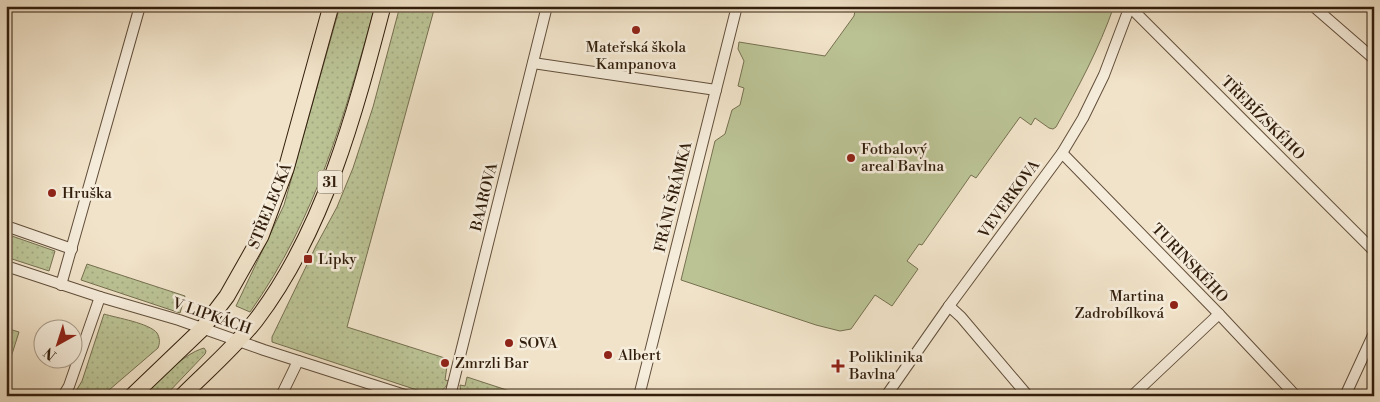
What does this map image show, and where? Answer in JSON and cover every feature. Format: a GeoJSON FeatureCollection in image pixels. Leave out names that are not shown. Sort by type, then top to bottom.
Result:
{"type":"FeatureCollection","features":[{"type":"Feature","properties":{"kind":"main road","name":"STŘELECKÁ"},"geometry":{"type":"LineString","coordinates":[[132,396],[202,329],[228,296],[261,236],[286,169],[331,6]]}},
{"type":"Feature","properties":{"kind":"main road","name":"31"},"geometry":{"type":"LineString","coordinates":[[182,396],[239,341],[257,318],[284,278],[308,232],[329,184],[347,135],[383,6]]}},
{"type":"Feature","properties":{"kind":"street"},"geometry":{"type":"LineString","coordinates":[[61,285],[140,6]]}},
{"type":"Feature","properties":{"kind":"street","name":"BAAROVA"},"geometry":{"type":"LineString","coordinates":[[450,396],[546,6]]}},
{"type":"Feature","properties":{"kind":"street","name":"FRÁNI ŠRÁMKA"},"geometry":{"type":"LineString","coordinates":[[639,396],[737,6]]}},
{"type":"Feature","properties":{"kind":"street","name":"VEVERKOVA"},"geometry":{"type":"LineString","coordinates":[[886,396],[949,306],[1062,153],[1083,118],[1104,75],[1130,6]]}},
{"type":"Feature","properties":{"kind":"street","name":"TŘEBÍZSKÉHO"},"geometry":{"type":"LineString","coordinates":[[1130,6],[1374,251]]}},
{"type":"Feature","properties":{"kind":"street"},"geometry":{"type":"LineString","coordinates":[[1313,6],[1374,59]]}},
{"type":"Feature","properties":{"kind":"street"},"geometry":{"type":"LineString","coordinates":[[533,63],[716,90]]}},
{"type":"Feature","properties":{"kind":"street","name":"TURINSKÉHO"},"geometry":{"type":"LineString","coordinates":[[1062,153],[1296,396]]}},
{"type":"Feature","properties":{"kind":"street"},"geometry":{"type":"LineString","coordinates":[[6,226],[72,249]]}},
{"type":"Feature","properties":{"kind":"street","name":"V LIPKÁCH"},"geometry":{"type":"LineString","coordinates":[[6,266],[61,285],[179,320],[408,396]]}},
{"type":"Feature","properties":{"kind":"street"},"geometry":{"type":"LineString","coordinates":[[63,396],[69,386],[100,297]]}},
{"type":"Feature","properties":{"kind":"street"},"geometry":{"type":"LineString","coordinates":[[949,306],[1028,396]]}},
{"type":"Feature","properties":{"kind":"street"},"geometry":{"type":"LineString","coordinates":[[1132,396],[1219,314]]}},
{"type":"Feature","properties":{"kind":"street"},"geometry":{"type":"LineString","coordinates":[[1344,396],[1374,333]]}},
{"type":"Feature","properties":{"kind":"street"},"geometry":{"type":"LineString","coordinates":[[281,396],[298,361]]}},
{"type":"Feature","properties":{"kind":"green space"},"geometry":{"type":"Polygon","coordinates":[[[340,6],[375,6],[340,126],[311,203],[273,277],[250,312],[236,306],[284,205],[340,6]]]}},
{"type":"Feature","properties":{"kind":"green space"},"geometry":{"type":"Polygon","coordinates":[[[400,6],[435,6],[347,327],[448,359],[445,380],[449,381],[441,391],[429,394],[272,342],[272,337],[337,207],[353,168],[373,107],[400,6]]]}},
{"type":"Feature","properties":{"kind":"green space","name":"Fotbalový areal Bavlna"},"geometry":{"type":"Polygon","coordinates":[[[856,6],[1114,6],[1088,68],[1056,127],[1053,129],[1049,128],[1035,118],[1031,125],[1020,117],[976,178],[971,175],[922,245],[919,244],[907,261],[918,269],[892,306],[875,295],[851,329],[840,331],[816,325],[681,280],[715,141],[725,134],[732,110],[740,105],[744,88],[738,86],[744,61],[738,49],[739,42],[825,56],[854,16],[856,6]]]}},
{"type":"Feature","properties":{"kind":"green space"},"geometry":{"type":"Polygon","coordinates":[[[6,234],[55,251],[49,271],[6,257],[6,234]]]}},
{"type":"Feature","properties":{"kind":"green space"},"geometry":{"type":"Polygon","coordinates":[[[87,264],[185,296],[180,313],[81,280],[87,264]]]}},
{"type":"Feature","properties":{"kind":"green space"},"geometry":{"type":"Polygon","coordinates":[[[104,314],[153,329],[159,337],[158,348],[102,396],[73,396],[82,381],[104,314]]]}},
{"type":"Feature","properties":{"kind":"green space"},"geometry":{"type":"Polygon","coordinates":[[[6,328],[19,332],[12,354],[6,363],[6,328]]]}},
{"type":"Feature","properties":{"kind":"green space"},"geometry":{"type":"Polygon","coordinates":[[[204,348],[205,354],[165,396],[143,396],[179,362],[195,351],[204,348]]]}},
{"type":"Feature","properties":{"kind":"green space"},"geometry":{"type":"Polygon","coordinates":[[[467,377],[525,396],[461,396],[460,385],[465,386],[467,377]]]}},
{"type":"Feature","properties":{"kind":"place","name":"Mateřská škola Kampanova"},"geometry":{"type":"Point","coordinates":[636,30]}},
{"type":"Feature","properties":{"kind":"place","name":"Fotbalový areal Bavlna"},"geometry":{"type":"Point","coordinates":[851,158]}},
{"type":"Feature","properties":{"kind":"place","name":"Hruška"},"geometry":{"type":"Point","coordinates":[52,193]}},
{"type":"Feature","properties":{"kind":"place","name":"Lipky"},"geometry":{"type":"Point","coordinates":[308,259]}},
{"type":"Feature","properties":{"kind":"place","name":"Martina Zadrobílková"},"geometry":{"type":"Point","coordinates":[1174,305]}},
{"type":"Feature","properties":{"kind":"place","name":"SOVA"},"geometry":{"type":"Point","coordinates":[509,343]}},
{"type":"Feature","properties":{"kind":"place","name":"Albert"},"geometry":{"type":"Point","coordinates":[608,355]}},
{"type":"Feature","properties":{"kind":"place","name":"Zmrzli Bar"},"geometry":{"type":"Point","coordinates":[445,363]}},
{"type":"Feature","properties":{"kind":"place","name":"Poliklinika Bavlna"},"geometry":{"type":"Point","coordinates":[838,366]}}]}
